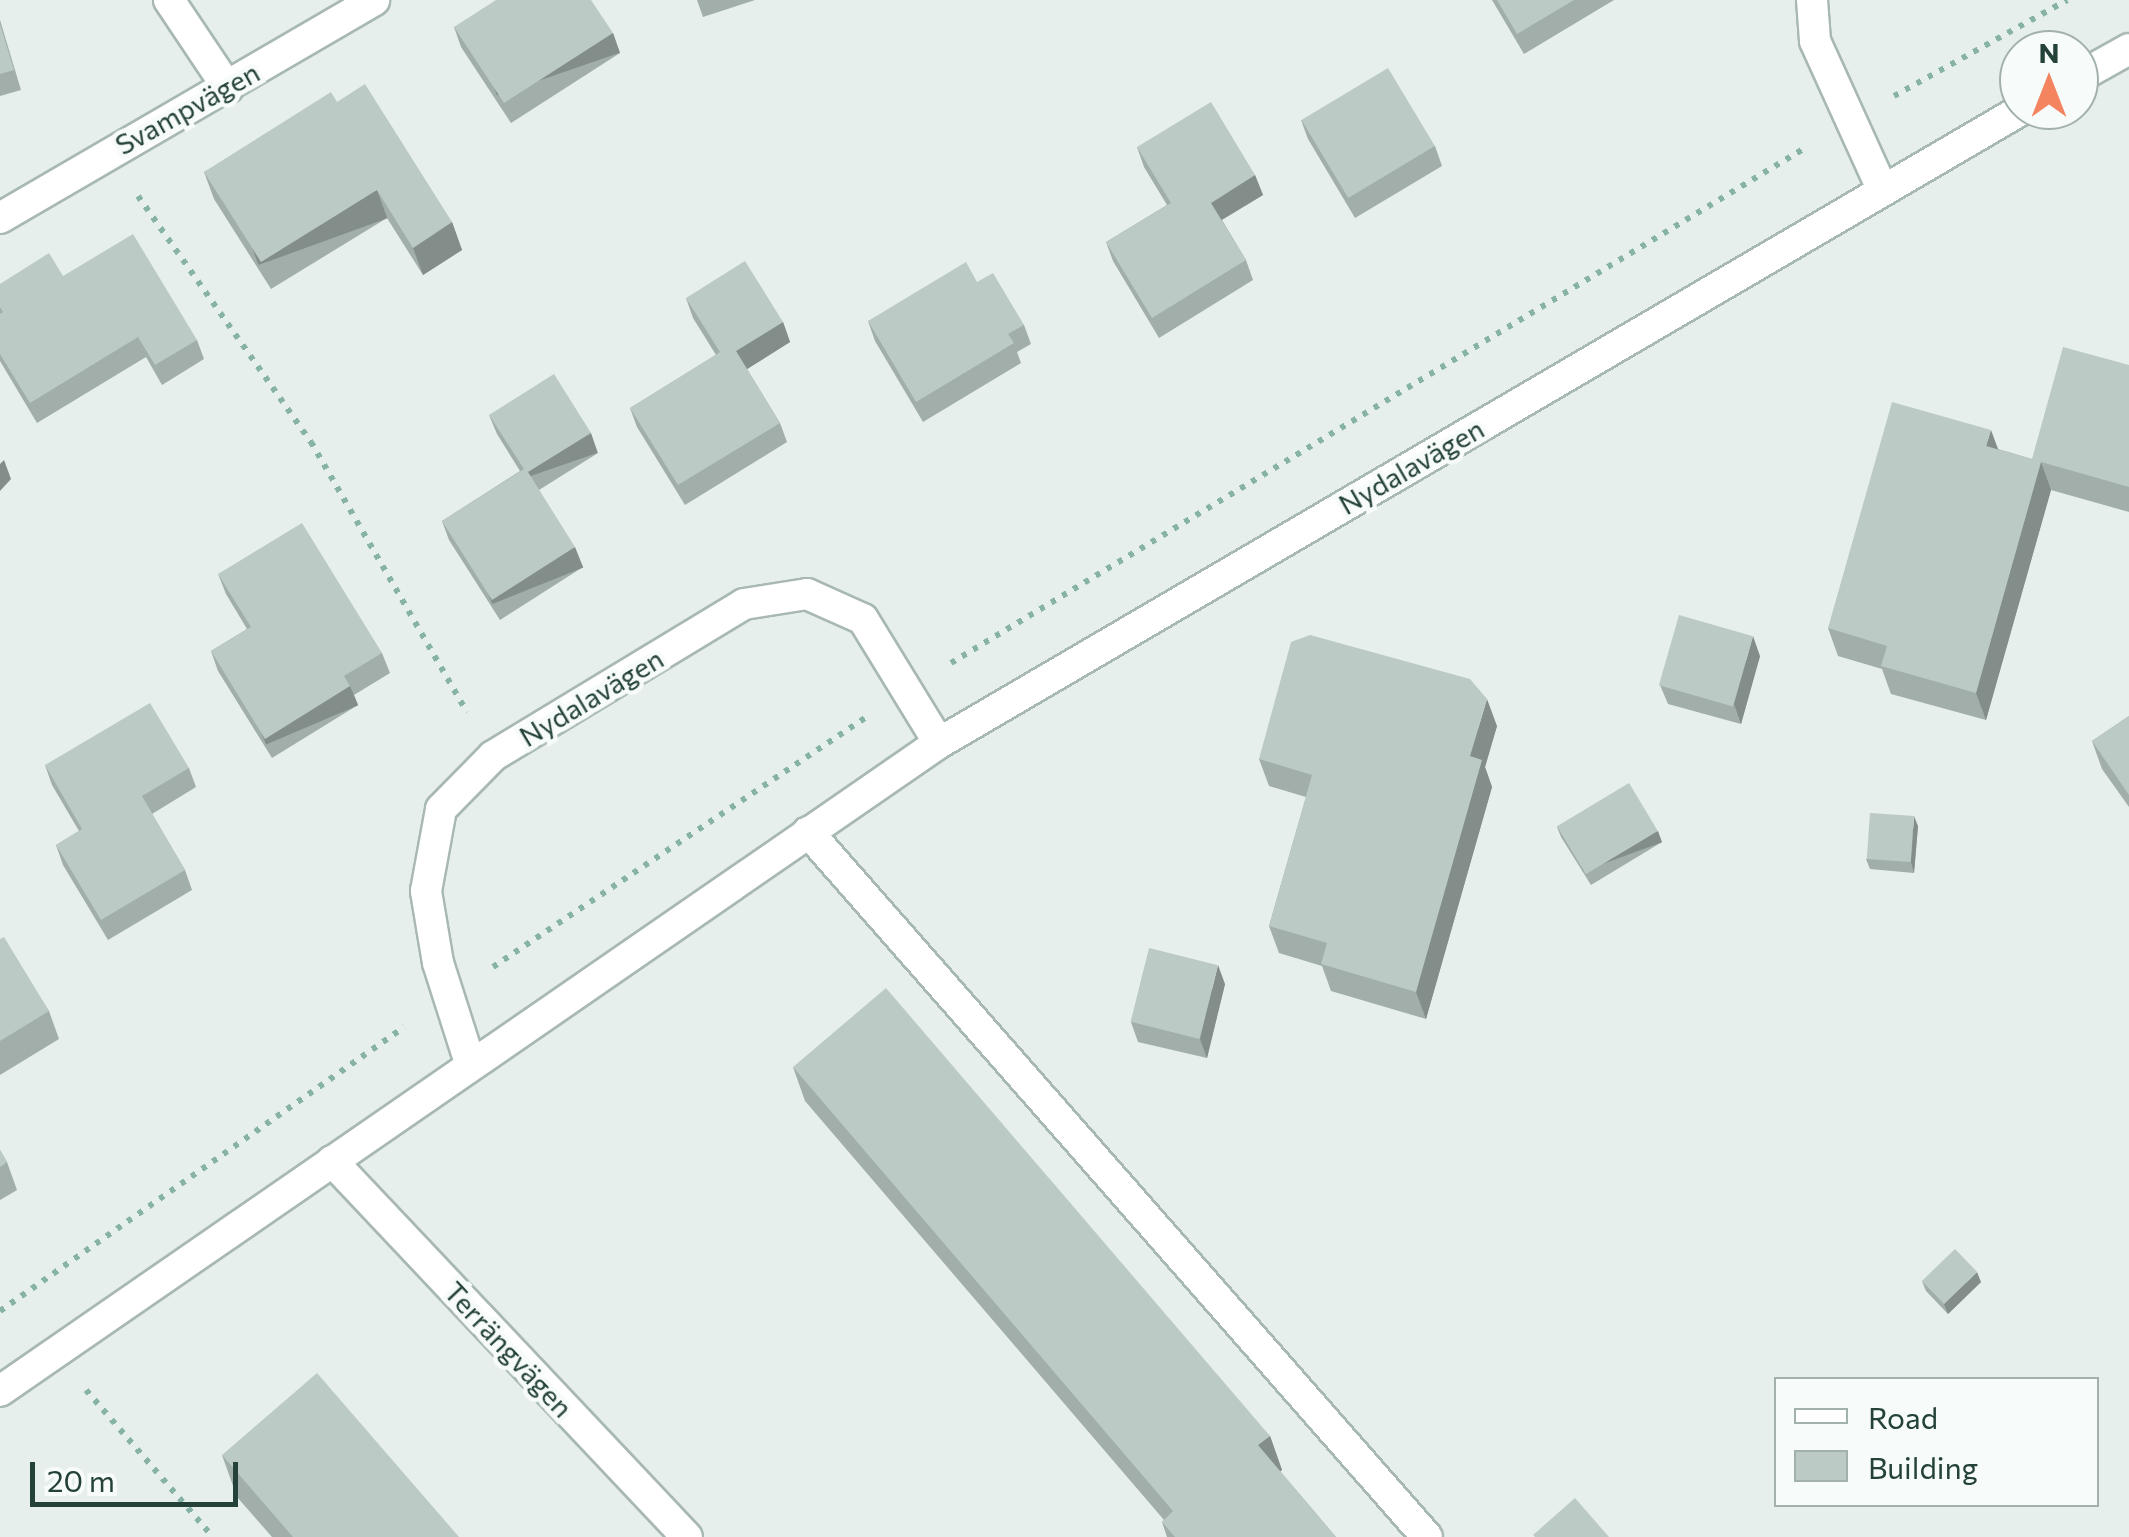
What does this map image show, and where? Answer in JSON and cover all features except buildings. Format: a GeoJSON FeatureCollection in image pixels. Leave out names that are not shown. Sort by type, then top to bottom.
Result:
{"type":"FeatureCollection","features":[{"type":"Feature","properties":{"kind":"street"},"geometry":{"type":"LineString","coordinates":[[169,0],[228,88]]}},
{"type":"Feature","properties":{"kind":"street","name":"Svampvägen"},"geometry":{"type":"LineString","coordinates":[[0,218],[106,152],[228,88],[374,0]]}},
{"type":"Feature","properties":{"kind":"street"},"geometry":{"type":"LineString","coordinates":[[1812,0],[1815,41],[1882,189]]}},
{"type":"Feature","properties":{"kind":"street"},"geometry":{"type":"LineString","coordinates":[[2099,66],[2129,49]]}},
{"type":"Feature","properties":{"kind":"street","name":"Nydalavägen"},"geometry":{"type":"LineString","coordinates":[[0,1391],[470,1063],[939,744],[1999,123]]}},
{"type":"Feature","properties":{"kind":"street","name":"Nydalavägen"},"geometry":{"type":"LineString","coordinates":[[470,1063],[438,962],[426,891],[440,809],[493,756],[744,604],[807,594],[863,619],[939,744]]}},
{"type":"Feature","properties":{"kind":"street"},"geometry":{"type":"LineString","coordinates":[[808,832],[1427,1537]]}},
{"type":"Feature","properties":{"kind":"street","name":"Terrängvägen"},"geometry":{"type":"LineString","coordinates":[[332,1161],[687,1537]]}},
{"type":"Feature","properties":{"kind":"path"},"geometry":{"type":"LineString","coordinates":[[106,152],[311,442],[493,756]]}},
{"type":"Feature","properties":{"kind":"path"},"geometry":{"type":"LineString","coordinates":[[55,1354],[213,1537]]}}]}
